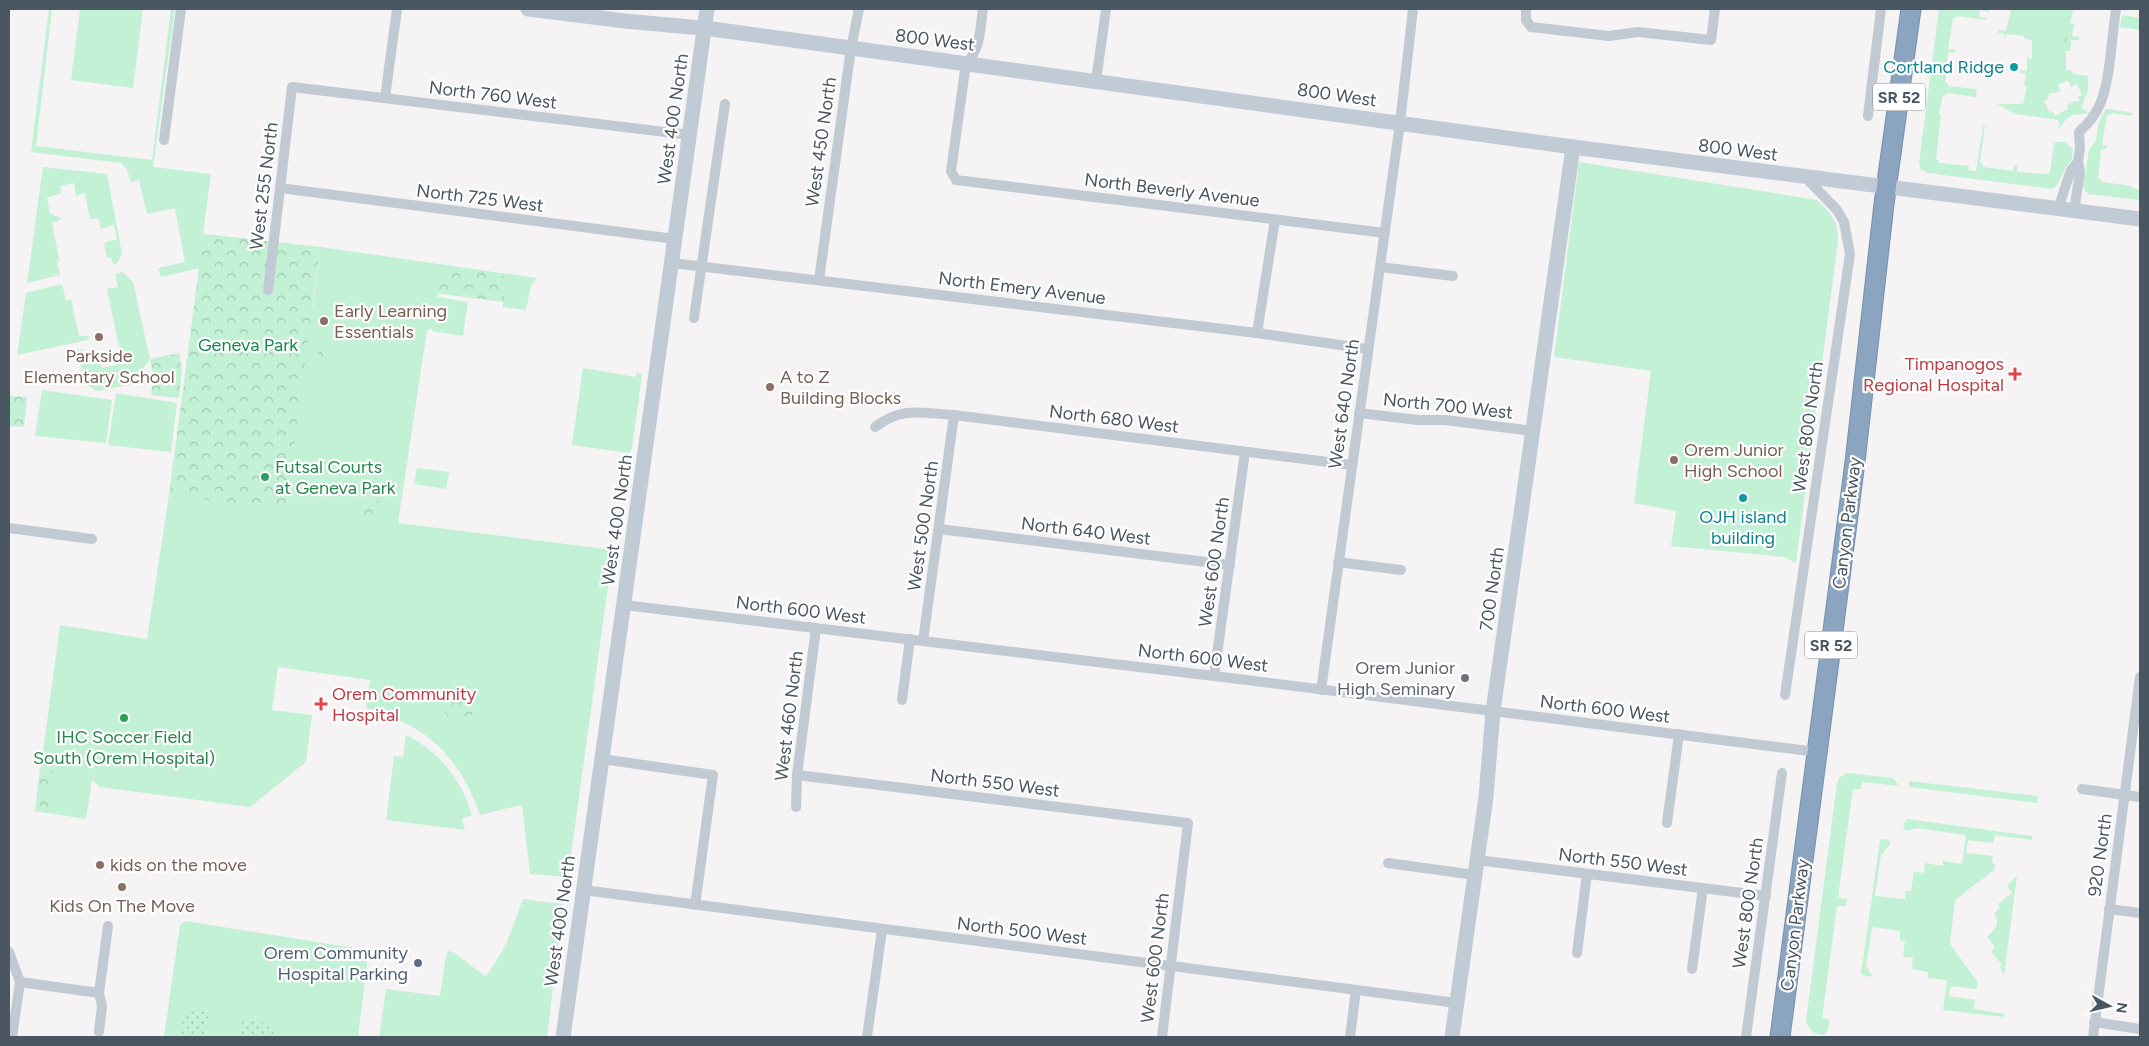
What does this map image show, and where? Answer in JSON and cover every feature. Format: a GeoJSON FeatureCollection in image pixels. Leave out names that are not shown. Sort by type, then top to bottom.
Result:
{"type":"FeatureCollection","features":[{"type":"Feature","properties":{"kind":"highway","name":"Canyon Parkway"},"geometry":{"type":"LineString","coordinates":[[1780,1037],[1855,462],[1886,186],[1911,9]]}},
{"type":"Feature","properties":{"kind":"street"},"geometry":{"type":"LineString","coordinates":[[164,140],[181,9]]}},
{"type":"Feature","properties":{"kind":"street"},"geometry":{"type":"LineString","coordinates":[[385,98],[397,9]]}},
{"type":"Feature","properties":{"kind":"street","name":"800 West"},"geometry":{"type":"LineString","coordinates":[[528,9],[624,21],[704,28],[1573,147],[2140,219]]}},
{"type":"Feature","properties":{"kind":"street","name":"West 400 North"},"geometry":{"type":"LineString","coordinates":[[563,1037],[707,9]]}},
{"type":"Feature","properties":{"kind":"street","name":"West 450 North"},"geometry":{"type":"LineString","coordinates":[[819,280],[850,48],[859,9]]}},
{"type":"Feature","properties":{"kind":"street"},"geometry":{"type":"LineString","coordinates":[[966,63],[972,58],[977,49],[983,9]]}},
{"type":"Feature","properties":{"kind":"street"},"geometry":{"type":"LineString","coordinates":[[1096,81],[1106,9]]}},
{"type":"Feature","properties":{"kind":"street","name":"West 640 North"},"geometry":{"type":"LineString","coordinates":[[1321,690],[1400,123],[1413,9]]}},
{"type":"Feature","properties":{"kind":"street"},"geometry":{"type":"LineString","coordinates":[[1526,9],[1526,20],[1531,27],[1608,36],[1638,32],[1711,40],[1715,9]]}},
{"type":"Feature","properties":{"kind":"street"},"geometry":{"type":"LineString","coordinates":[[1868,116],[1881,9]]}},
{"type":"Feature","properties":{"kind":"street"},"geometry":{"type":"LineString","coordinates":[[2066,210],[2080,172],[2078,162],[2080,148],[2079,132],[2093,117],[2101,103],[2116,9]]}},
{"type":"Feature","properties":{"kind":"street","name":"North Beverly Avenue"},"geometry":{"type":"LineString","coordinates":[[966,63],[951,171],[956,180],[1385,233]]}},
{"type":"Feature","properties":{"kind":"street","name":"North 760 West"},"geometry":{"type":"LineString","coordinates":[[292,87],[690,136]]}},
{"type":"Feature","properties":{"kind":"street","name":"West 255 North"},"geometry":{"type":"LineString","coordinates":[[268,290],[292,87]]}},
{"type":"Feature","properties":{"kind":"street"},"geometry":{"type":"LineString","coordinates":[[694,318],[724,104]]}},
{"type":"Feature","properties":{"kind":"street","name":"700 North"},"geometry":{"type":"LineString","coordinates":[[1452,1037],[1486,797],[1493,711],[1573,147]]}},
{"type":"Feature","properties":{"kind":"street"},"geometry":{"type":"LineString","coordinates":[[2066,210],[2071,170],[2078,162]]}},
{"type":"Feature","properties":{"kind":"street","name":"West 800 North"},"geometry":{"type":"LineString","coordinates":[[1786,695],[1850,254],[1844,222],[1837,210],[1805,177]]}},
{"type":"Feature","properties":{"kind":"street","name":"North 725 West"},"geometry":{"type":"LineString","coordinates":[[280,188],[675,239]]}},
{"type":"Feature","properties":{"kind":"street"},"geometry":{"type":"LineString","coordinates":[[1257,334],[1275,220]]}},
{"type":"Feature","properties":{"kind":"street","name":"North Emery Avenue"},"geometry":{"type":"LineString","coordinates":[[672,263],[1368,349]]}},
{"type":"Feature","properties":{"kind":"street"},"geometry":{"type":"LineString","coordinates":[[1380,267],[1453,276]]}},
{"type":"Feature","properties":{"kind":"street","name":"North 680 West"},"geometry":{"type":"LineString","coordinates":[[875,427],[892,415],[904,412],[954,415],[1352,465]]}},
{"type":"Feature","properties":{"kind":"street","name":"North 700 West"},"geometry":{"type":"LineString","coordinates":[[1359,413],[1418,420],[1445,420],[1533,431]]}},
{"type":"Feature","properties":{"kind":"street","name":"West 500 North"},"geometry":{"type":"LineString","coordinates":[[923,641],[954,415]]}},
{"type":"Feature","properties":{"kind":"street","name":"West 600 North"},"geometry":{"type":"LineString","coordinates":[[1214,676],[1245,452]]}},
{"type":"Feature","properties":{"kind":"street"},"geometry":{"type":"LineString","coordinates":[[9,528],[92,539]]}},
{"type":"Feature","properties":{"kind":"street","name":"North 640 West"},"geometry":{"type":"LineString","coordinates":[[939,529],[1230,565]]}},
{"type":"Feature","properties":{"kind":"street"},"geometry":{"type":"LineString","coordinates":[[1338,562],[1401,570]]}},
{"type":"Feature","properties":{"kind":"street","name":"North 600 West"},"geometry":{"type":"LineString","coordinates":[[624,605],[1214,676],[1817,752]]}},
{"type":"Feature","properties":{"kind":"street","name":"West 460 North"},"geometry":{"type":"LineString","coordinates":[[796,807],[797,775],[816,628]]}},
{"type":"Feature","properties":{"kind":"street"},"geometry":{"type":"LineString","coordinates":[[902,700],[910,639]]}},
{"type":"Feature","properties":{"kind":"street","name":"920 North"},"geometry":{"type":"LineString","coordinates":[[2093,1037],[2140,677]]}},
{"type":"Feature","properties":{"kind":"street"},"geometry":{"type":"LineString","coordinates":[[1667,823],[1679,734]]}},
{"type":"Feature","properties":{"kind":"street"},"geometry":{"type":"LineString","coordinates":[[602,759],[713,775],[695,905]]}},
{"type":"Feature","properties":{"kind":"street","name":"West 800 North"},"geometry":{"type":"LineString","coordinates":[[1746,1037],[1782,773]]}},
{"type":"Feature","properties":{"kind":"street","name":"North 550 West"},"geometry":{"type":"LineString","coordinates":[[797,775],[1188,823]]}},
{"type":"Feature","properties":{"kind":"street"},"geometry":{"type":"LineString","coordinates":[[2082,789],[2140,797]]}},
{"type":"Feature","properties":{"kind":"street","name":"West 600 North"},"geometry":{"type":"LineString","coordinates":[[1162,1037],[1188,823]]}},
{"type":"Feature","properties":{"kind":"street","name":"North 550 West"},"geometry":{"type":"LineString","coordinates":[[1477,860],[1766,896]]}},
{"type":"Feature","properties":{"kind":"street"},"geometry":{"type":"LineString","coordinates":[[1388,863],[1475,875]]}},
{"type":"Feature","properties":{"kind":"street"},"geometry":{"type":"LineString","coordinates":[[1577,953],[1587,874]]}},
{"type":"Feature","properties":{"kind":"street"},"geometry":{"type":"LineString","coordinates":[[1692,969],[1703,888]]}},
{"type":"Feature","properties":{"kind":"street","name":"North 500 West"},"geometry":{"type":"LineString","coordinates":[[583,890],[1457,1004]]}},
{"type":"Feature","properties":{"kind":"street"},"geometry":{"type":"LineString","coordinates":[[2109,909],[2140,913]]}},
{"type":"Feature","properties":{"kind":"street"},"geometry":{"type":"LineString","coordinates":[[99,1032],[102,1006],[99,993],[108,926]]}},
{"type":"Feature","properties":{"kind":"street"},"geometry":{"type":"LineString","coordinates":[[868,1037],[882,930]]}},
{"type":"Feature","properties":{"kind":"street"},"geometry":{"type":"LineString","coordinates":[[9,952],[20,982],[12,1037]]}},
{"type":"Feature","properties":{"kind":"street"},"geometry":{"type":"LineString","coordinates":[[20,982],[99,993]]}},
{"type":"Feature","properties":{"kind":"street"},"geometry":{"type":"LineString","coordinates":[[1350,1037],[1356,990]]}},
{"type":"Feature","properties":{"kind":"street"},"geometry":{"type":"LineString","coordinates":[[2094,1022],[2140,1029]]}},
{"type":"Feature","properties":{"kind":"green space"},"geometry":{"type":"Polygon","coordinates":[[[49,9],[52,9],[36,146],[152,160],[171,9],[175,9],[153,167],[211,174],[203,234],[264,241],[263,251],[313,307],[320,247],[537,278],[531,286],[526,310],[503,307],[505,276],[434,293],[438,294],[437,297],[468,302],[463,336],[432,331],[432,328],[427,330],[398,523],[613,550],[568,877],[530,874],[522,805],[480,815],[461,775],[438,745],[406,724],[388,715],[366,708],[370,680],[278,667],[272,710],[312,715],[306,762],[250,807],[100,787],[92,780],[86,819],[35,811],[60,625],[147,639],[169,495],[199,268],[161,277],[158,268],[185,262],[175,208],[147,214],[139,180],[131,182],[127,169],[121,163],[31,152],[49,9]]]}},
{"type":"Feature","properties":{"kind":"green space"},"geometry":{"type":"Polygon","coordinates":[[[80,9],[143,9],[133,88],[71,80],[80,9]]]}},
{"type":"Feature","properties":{"kind":"green space"},"geometry":{"type":"Polygon","coordinates":[[[1939,9],[1989,9],[1989,12],[1980,10],[1979,17],[1986,18],[1986,20],[1957,16],[1953,18],[1948,49],[1955,50],[1955,53],[1948,52],[1945,83],[1948,83],[1948,86],[1977,89],[1976,97],[1947,93],[1943,95],[1939,114],[1941,115],[1936,160],[1939,160],[1939,163],[1969,166],[1968,170],[1976,171],[1983,126],[1985,125],[1980,163],[1983,164],[1983,167],[2013,171],[2014,165],[2018,166],[2017,172],[2048,174],[2050,172],[2054,144],[2056,142],[2065,142],[2073,149],[2072,160],[2066,166],[2058,184],[2052,189],[1928,173],[1921,170],[1919,163],[1939,9]]]}},
{"type":"Feature","properties":{"kind":"green space"},"geometry":{"type":"Polygon","coordinates":[[[2011,9],[2074,9],[2070,23],[2074,24],[2072,36],[2079,37],[2079,40],[2071,40],[2070,51],[2066,51],[2066,70],[2073,71],[2073,74],[2088,76],[2088,91],[2081,108],[2090,113],[2073,115],[2067,118],[2058,130],[2059,120],[2015,114],[1997,104],[2023,104],[2027,87],[2024,86],[2026,74],[2020,73],[2020,70],[2027,71],[2027,58],[2032,59],[2032,40],[2025,39],[2024,36],[2006,34],[2004,39],[2004,34],[1997,33],[1999,30],[2006,31],[2011,9]],[[2066,81],[2058,85],[2061,91],[2049,94],[2048,99],[2044,101],[2050,113],[2053,112],[2055,116],[2068,109],[2067,106],[2070,103],[2080,100],[2078,97],[2082,95],[2077,84],[2071,87],[2069,82],[2066,81]]]}},
{"type":"Feature","properties":{"kind":"green space"},"geometry":{"type":"Polygon","coordinates":[[[2122,15],[2140,18],[2140,30],[2120,27],[2122,15]]]}},
{"type":"Feature","properties":{"kind":"green space"},"geometry":{"type":"Polygon","coordinates":[[[2056,34],[2067,34],[2066,49],[2055,48],[2056,34]]]}},
{"type":"Feature","properties":{"kind":"green space"},"geometry":{"type":"Polygon","coordinates":[[[2105,110],[2133,113],[2132,116],[2111,113],[2107,115],[2102,145],[2107,146],[2107,149],[2101,149],[2098,179],[2102,180],[2102,182],[2132,186],[2132,188],[2140,190],[2140,200],[2088,194],[2083,187],[2089,150],[2096,140],[2099,122],[2105,110]]]}},
{"type":"Feature","properties":{"kind":"green space"},"geometry":{"type":"Polygon","coordinates":[[[1579,162],[1817,200],[1833,218],[1837,228],[1838,241],[1796,563],[1784,557],[1671,546],[1676,511],[1634,503],[1651,371],[1554,357],[1579,162]]]}},
{"type":"Feature","properties":{"kind":"green space"},"geometry":{"type":"Polygon","coordinates":[[[43,167],[107,174],[122,254],[117,263],[113,264],[111,257],[107,258],[104,243],[117,239],[114,225],[101,229],[98,218],[90,219],[85,193],[76,196],[74,183],[60,186],[62,193],[47,198],[50,213],[62,219],[52,223],[60,262],[57,260],[60,275],[27,283],[43,167]]]}},
{"type":"Feature","properties":{"kind":"green space","name":"Geneva Park"},"geometry":{"type":"Polygon","coordinates":[[[204,234],[320,247],[286,509],[169,495],[204,234]]]}},
{"type":"Feature","properties":{"kind":"green space"},"geometry":{"type":"Polygon","coordinates":[[[437,266],[506,276],[504,302],[434,293],[437,266]]]}},
{"type":"Feature","properties":{"kind":"green space"},"geometry":{"type":"Polygon","coordinates":[[[123,272],[133,282],[150,359],[133,384],[97,391],[85,384],[77,349],[83,350],[85,364],[100,360],[102,368],[116,365],[113,353],[120,351],[107,289],[118,287],[115,274],[123,272]]]}},
{"type":"Feature","properties":{"kind":"green space"},"geometry":{"type":"Polygon","coordinates":[[[62,284],[66,300],[71,299],[79,336],[90,336],[88,340],[17,355],[26,293],[62,284]]]}},
{"type":"Feature","properties":{"kind":"green space"},"geometry":{"type":"Polygon","coordinates":[[[319,348],[332,349],[330,364],[317,363],[319,348]]]}},
{"type":"Feature","properties":{"kind":"green space"},"geometry":{"type":"Polygon","coordinates":[[[179,353],[182,370],[179,398],[151,395],[153,379],[157,379],[155,375],[153,376],[150,359],[179,353]]]}},
{"type":"Feature","properties":{"kind":"green space"},"geometry":{"type":"Polygon","coordinates":[[[583,368],[636,377],[637,372],[642,375],[632,449],[629,453],[572,445],[583,368]]]}},
{"type":"Feature","properties":{"kind":"green space"},"geometry":{"type":"Polygon","coordinates":[[[42,390],[112,400],[106,443],[35,436],[42,390]]]}},
{"type":"Feature","properties":{"kind":"green space"},"geometry":{"type":"Polygon","coordinates":[[[116,393],[177,403],[171,452],[108,445],[116,393]]]}},
{"type":"Feature","properties":{"kind":"green space"},"geometry":{"type":"Polygon","coordinates":[[[9,396],[27,397],[24,427],[9,426],[9,396]]]}},
{"type":"Feature","properties":{"kind":"green space"},"geometry":{"type":"Polygon","coordinates":[[[417,468],[449,472],[446,489],[414,484],[417,468]]]}},
{"type":"Feature","properties":{"kind":"green space"},"geometry":{"type":"Polygon","coordinates":[[[361,498],[385,502],[383,518],[358,515],[361,498]]]}},
{"type":"Feature","properties":{"kind":"green space"},"geometry":{"type":"Polygon","coordinates":[[[456,692],[473,713],[469,718],[448,716],[439,706],[456,692]]]}},
{"type":"Feature","properties":{"kind":"green space"},"geometry":{"type":"Polygon","coordinates":[[[406,735],[429,749],[439,758],[462,790],[472,815],[462,819],[465,830],[386,820],[394,756],[403,757],[406,735]]]}},
{"type":"Feature","properties":{"kind":"green space"},"geometry":{"type":"Polygon","coordinates":[[[40,769],[54,771],[48,813],[35,811],[40,769]]]}},
{"type":"Feature","properties":{"kind":"green space"},"geometry":{"type":"Polygon","coordinates":[[[1847,773],[1893,778],[1899,786],[1862,782],[1861,789],[1853,789],[1838,897],[1847,899],[1846,906],[1837,906],[1822,1018],[1829,1019],[1829,1024],[1828,1030],[1824,1035],[1820,1035],[1812,1031],[1806,1021],[1837,783],[1840,777],[1847,773]]]}},
{"type":"Feature","properties":{"kind":"green space"},"geometry":{"type":"Polygon","coordinates":[[[1909,781],[2038,796],[2037,803],[1909,787],[1909,781]]]}},
{"type":"Feature","properties":{"kind":"green space"},"geometry":{"type":"Polygon","coordinates":[[[1907,819],[2032,836],[2032,840],[1995,835],[1993,843],[1968,840],[1966,853],[1993,856],[1992,863],[1996,864],[1994,870],[1955,900],[1950,944],[1978,983],[1976,989],[1951,986],[1949,996],[1975,1000],[1974,1009],[2004,1014],[2004,1017],[1943,1010],[1947,980],[1928,978],[1928,972],[1912,969],[1913,958],[1903,957],[1905,941],[1900,940],[1900,931],[1872,927],[1866,966],[1872,975],[1869,977],[1861,974],[1880,840],[1887,839],[1891,843],[1881,855],[1875,896],[1905,899],[1905,891],[1911,891],[1914,872],[1924,873],[1925,863],[1943,866],[1943,861],[1962,864],[1966,835],[1917,828],[1906,831],[1903,826],[1907,819]]]}},
{"type":"Feature","properties":{"kind":"green space"},"geometry":{"type":"Polygon","coordinates":[[[2017,875],[2004,976],[2000,967],[2002,965],[1991,951],[1995,947],[1987,937],[1997,923],[1994,913],[2000,908],[1998,904],[2012,893],[2007,886],[2017,875]]]}},
{"type":"Feature","properties":{"kind":"green space"},"geometry":{"type":"Polygon","coordinates":[[[523,899],[563,904],[547,1037],[379,1037],[386,989],[440,996],[448,951],[453,952],[485,976],[503,949],[523,899]]]}},
{"type":"Feature","properties":{"kind":"green space"},"geometry":{"type":"Polygon","coordinates":[[[186,921],[361,949],[368,957],[358,1037],[164,1037],[180,925],[186,921]]]}},
{"type":"Feature","properties":{"kind":"green space"},"geometry":{"type":"Polygon","coordinates":[[[184,1009],[209,1013],[206,1037],[179,1037],[184,1009]]]}},
{"type":"Feature","properties":{"kind":"green space"},"geometry":{"type":"Polygon","coordinates":[[[242,1019],[276,1025],[274,1037],[239,1037],[242,1019]]]}},
{"type":"Feature","properties":{"kind":"place","name":"Cortland Ridge"},"geometry":{"type":"Point","coordinates":[2014,67]}},
{"type":"Feature","properties":{"kind":"place","name":"Early Learning Essentials"},"geometry":{"type":"Point","coordinates":[324,321]}},
{"type":"Feature","properties":{"kind":"place","name":"Parkside Elementary School"},"geometry":{"type":"Point","coordinates":[99,337]}},
{"type":"Feature","properties":{"kind":"place","name":"Timpanogos Regional Hospital"},"geometry":{"type":"Point","coordinates":[2015,374]}},
{"type":"Feature","properties":{"kind":"place","name":"A to Z Building Blocks"},"geometry":{"type":"Point","coordinates":[770,387]}},
{"type":"Feature","properties":{"kind":"place","name":"Orem Junior High School"},"geometry":{"type":"Point","coordinates":[1674,460]}},
{"type":"Feature","properties":{"kind":"place","name":"Futsal Courts at Geneva Park"},"geometry":{"type":"Point","coordinates":[265,477]}},
{"type":"Feature","properties":{"kind":"place","name":"OJH island building"},"geometry":{"type":"Point","coordinates":[1743,498]}},
{"type":"Feature","properties":{"kind":"place","name":"Orem Junior High Seminary"},"geometry":{"type":"Point","coordinates":[1465,678]}},
{"type":"Feature","properties":{"kind":"place","name":"Orem Community Hospital"},"geometry":{"type":"Point","coordinates":[321,704]}},
{"type":"Feature","properties":{"kind":"place","name":"IHC Soccer Field South (Orem Hospital)"},"geometry":{"type":"Point","coordinates":[124,718]}},
{"type":"Feature","properties":{"kind":"place","name":"kids on the move"},"geometry":{"type":"Point","coordinates":[100,865]}},
{"type":"Feature","properties":{"kind":"place","name":"Kids On The Move"},"geometry":{"type":"Point","coordinates":[122,887]}},
{"type":"Feature","properties":{"kind":"place","name":"Orem Community Hospital Parking"},"geometry":{"type":"Point","coordinates":[418,963]}}]}
